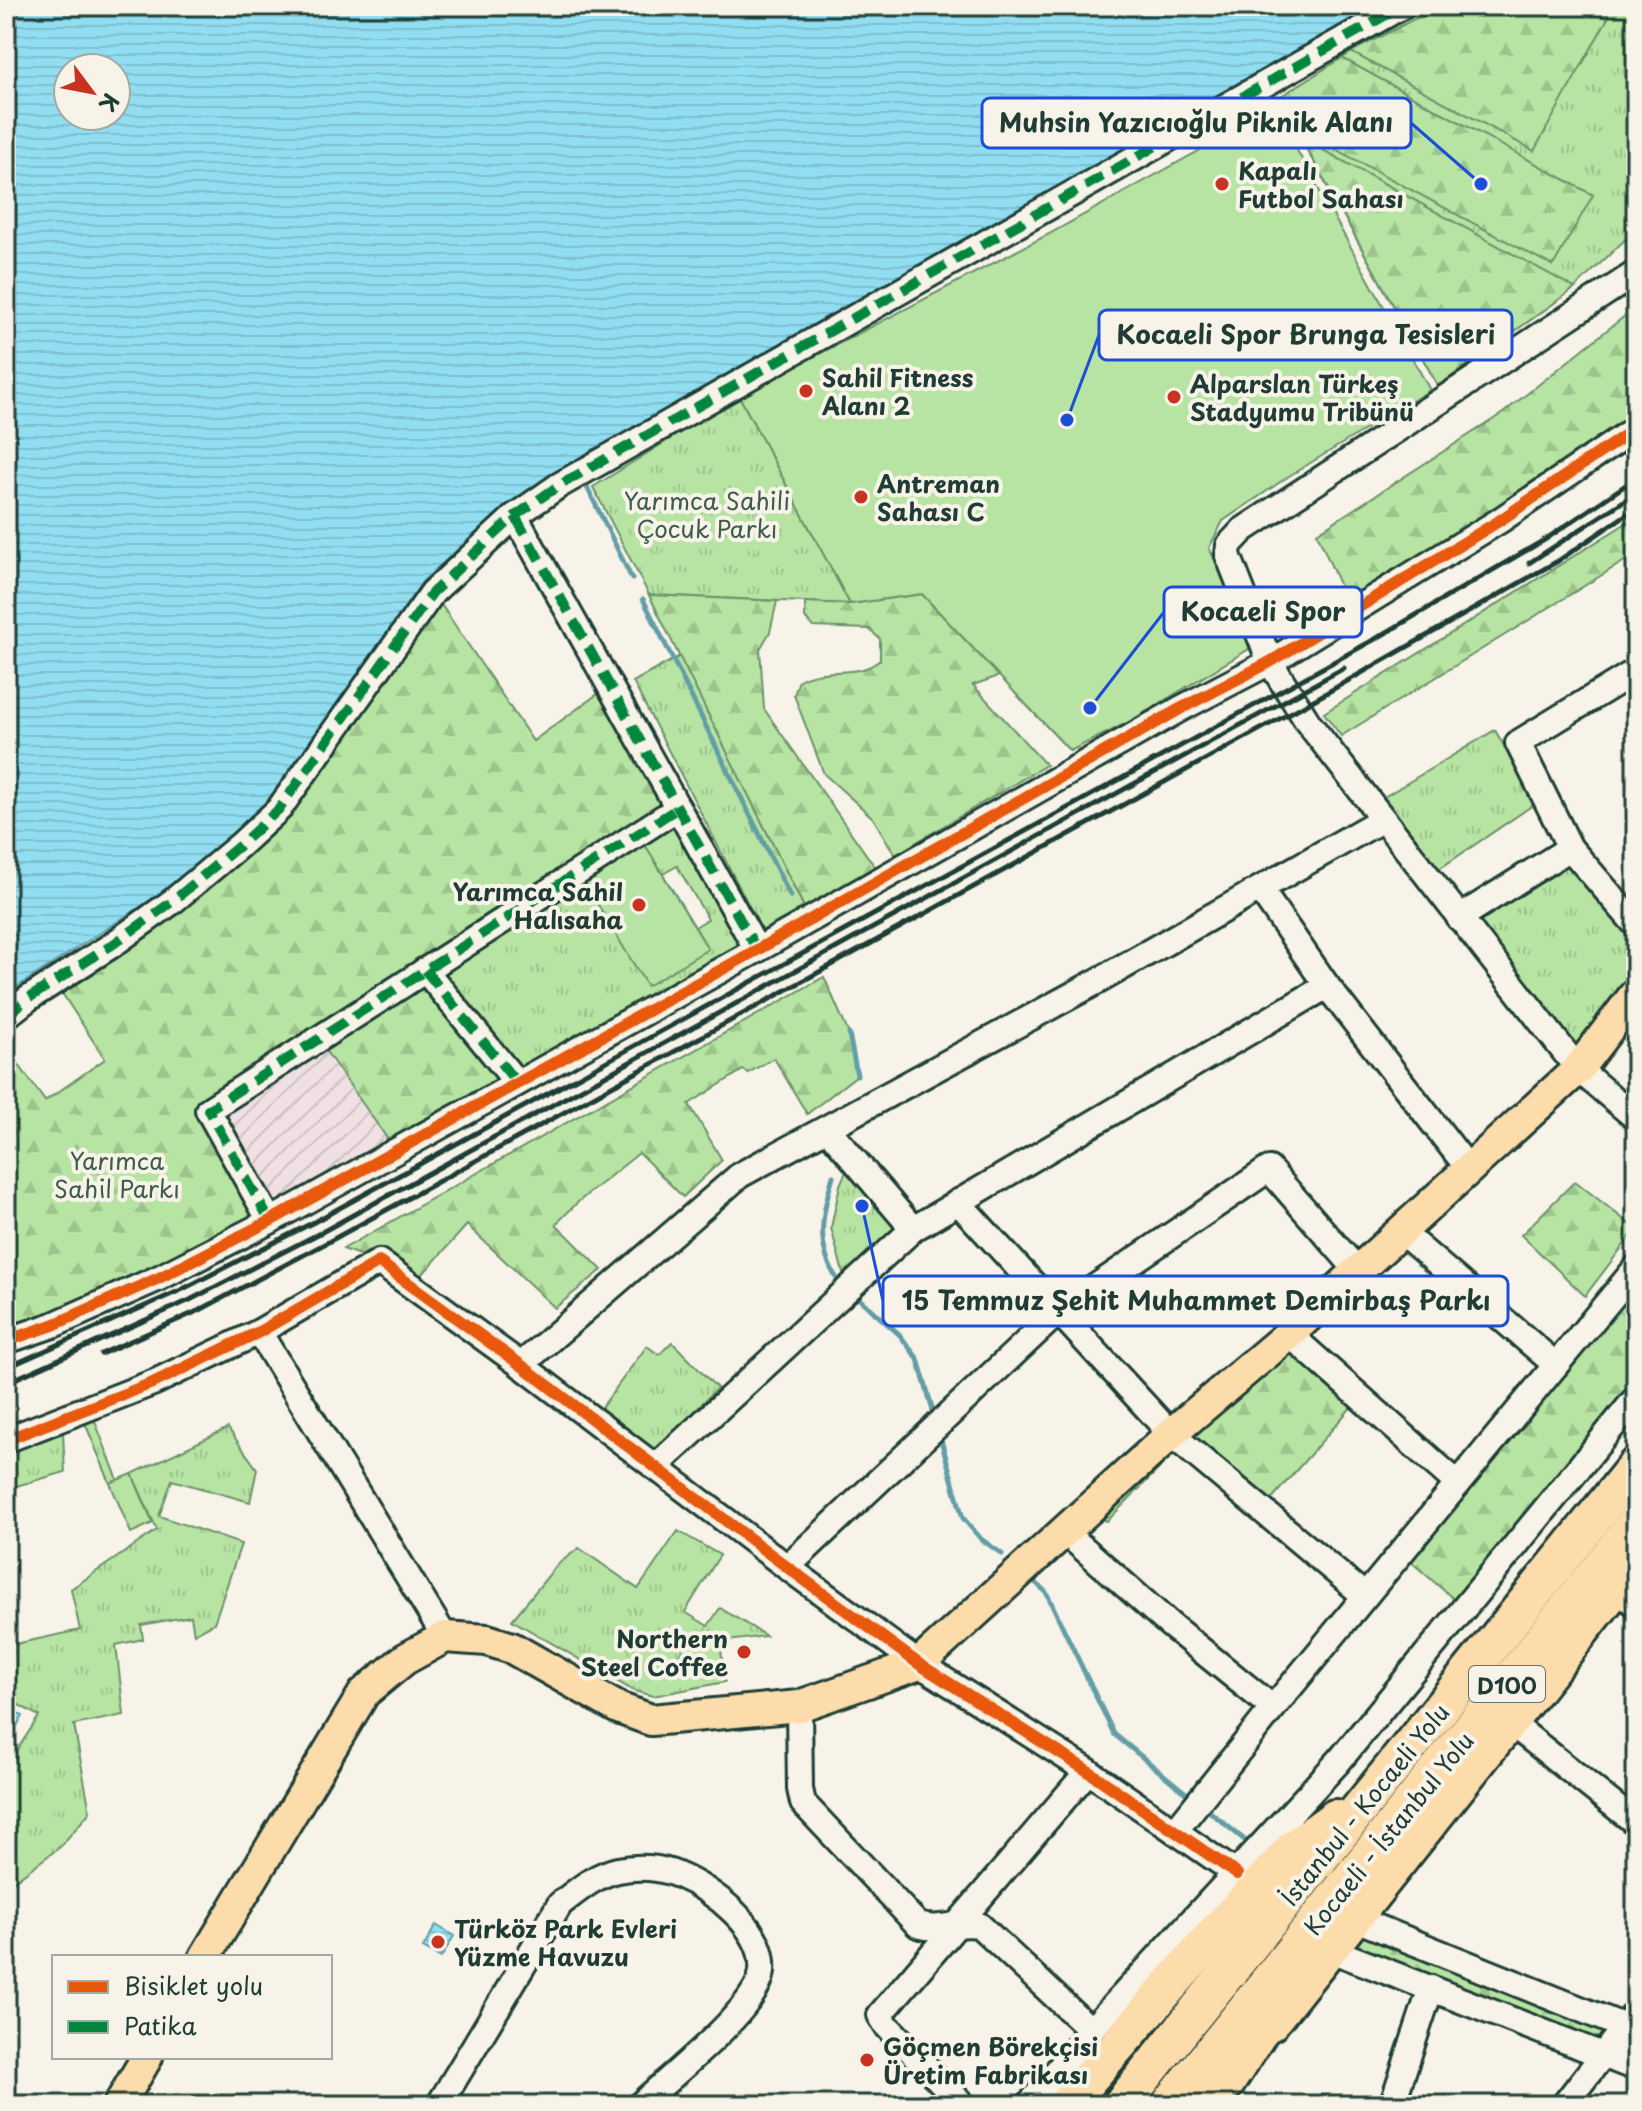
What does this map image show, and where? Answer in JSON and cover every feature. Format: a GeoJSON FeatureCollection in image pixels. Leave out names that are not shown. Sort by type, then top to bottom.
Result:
{"type":"FeatureCollection","features":[{"type":"Feature","properties":{"kind":"highway","name":"İstanbul - Kocaeli Yolu"},"geometry":{"type":"LineString","coordinates":[[1121,2105],[1636,1466]]}},
{"type":"Feature","properties":{"kind":"highway","name":"Kocaeli - İstanbul Yolu"},"geometry":{"type":"LineString","coordinates":[[1169,2105],[1636,1523]]}},
{"type":"Feature","properties":{"kind":"highway"},"geometry":{"type":"LineString","coordinates":[[1066,2105],[1217,1931],[1294,1848],[1378,1786]]}},
{"type":"Feature","properties":{"kind":"highway"},"geometry":{"type":"LineString","coordinates":[[1218,2094],[1379,1844]]}},
{"type":"Feature","properties":{"kind":"main road"},"geometry":{"type":"LineString","coordinates":[[206,1955],[364,1693],[405,1659],[445,1637],[487,1640],[512,1648],[618,1708],[651,1720],[799,1706],[919,1664],[1171,1434],[1289,1334],[1578,1069],[1636,993]]}},
{"type":"Feature","properties":{"kind":"main road"},"geometry":{"type":"LineString","coordinates":[[1218,2094],[1511,1723],[1626,1597],[1636,1566]]}},
{"type":"Feature","properties":{"kind":"main road"},"geometry":{"type":"LineString","coordinates":[[119,2105],[146,2059]]}},
{"type":"Feature","properties":{"kind":"street"},"geometry":{"type":"LineString","coordinates":[[6,1016],[173,901],[279,809],[433,592],[515,516],[572,478],[1402,6]]}},
{"type":"Feature","properties":{"kind":"street"},"geometry":{"type":"LineString","coordinates":[[1636,273],[1234,536],[1228,555],[1270,662],[1309,724],[1578,1069],[1636,1118]]}},
{"type":"Feature","properties":{"kind":"street"},"geometry":{"type":"LineString","coordinates":[[6,1341],[53,1325],[159,1278],[270,1221],[757,950],[1180,709],[1270,662],[1499,521],[1636,428]]}},
{"type":"Feature","properties":{"kind":"street"},"geometry":{"type":"LineString","coordinates":[[515,516],[757,950]]}},
{"type":"Feature","properties":{"kind":"street"},"geometry":{"type":"LineString","coordinates":[[1636,671],[1518,743],[1570,848],[1636,925]]}},
{"type":"Feature","properties":{"kind":"street"},"geometry":{"type":"LineString","coordinates":[[270,1221],[208,1110],[678,808]]}},
{"type":"Feature","properties":{"kind":"street"},"geometry":{"type":"LineString","coordinates":[[521,1365],[740,1175],[1381,820]]}},
{"type":"Feature","properties":{"kind":"street"},"geometry":{"type":"LineString","coordinates":[[1459,918],[1570,848]]}},
{"type":"Feature","properties":{"kind":"street"},"geometry":{"type":"LineString","coordinates":[[1260,889],[1327,986],[1468,1168]]}},
{"type":"Feature","properties":{"kind":"street"},"geometry":{"type":"LineString","coordinates":[[425,970],[517,1083]]}},
{"type":"Feature","properties":{"kind":"street"},"geometry":{"type":"LineString","coordinates":[[655,1467],[913,1229],[1327,986]]}},
{"type":"Feature","properties":{"kind":"street"},"geometry":{"type":"LineString","coordinates":[[828,1129],[913,1229]]}},
{"type":"Feature","properties":{"kind":"street"},"geometry":{"type":"LineString","coordinates":[[787,1567],[1057,1313],[1269,1169],[1357,1270]]}},
{"type":"Feature","properties":{"kind":"street"},"geometry":{"type":"LineString","coordinates":[[958,1202],[1171,1434],[1365,1596]]}},
{"type":"Feature","properties":{"kind":"street"},"geometry":{"type":"LineString","coordinates":[[1399,1230],[1556,1365]]}},
{"type":"Feature","properties":{"kind":"street"},"geometry":{"type":"LineString","coordinates":[[6,1440],[155,1382],[259,1332],[379,1262],[919,1664],[1088,1771],[1237,1874]]}},
{"type":"Feature","properties":{"kind":"street"},"geometry":{"type":"LineString","coordinates":[[1175,1831],[1636,1268]]}},
{"type":"Feature","properties":{"kind":"street"},"geometry":{"type":"LineString","coordinates":[[259,1332],[445,1637]]}},
{"type":"Feature","properties":{"kind":"street"},"geometry":{"type":"LineString","coordinates":[[1289,1334],[1458,1484]]}},
{"type":"Feature","properties":{"kind":"street"},"geometry":{"type":"LineString","coordinates":[[1029,2105],[1091,2030],[1339,1761],[1636,1398]]}},
{"type":"Feature","properties":{"kind":"street"},"geometry":{"type":"LineString","coordinates":[[1065,1532],[1169,1624],[1273,1708]]}},
{"type":"Feature","properties":{"kind":"street"},"geometry":{"type":"LineString","coordinates":[[799,1706],[800,1789],[803,1803],[918,1925],[940,1929],[979,1925],[1091,2030]]}},
{"type":"Feature","properties":{"kind":"street"},"geometry":{"type":"LineString","coordinates":[[1511,1723],[1636,1823]]}},
{"type":"Feature","properties":{"kind":"street"},"geometry":{"type":"LineString","coordinates":[[963,2105],[880,2015],[1088,1771]]}},
{"type":"Feature","properties":{"kind":"street"},"geometry":{"type":"LineString","coordinates":[[439,2105],[560,1904],[588,1882],[616,1870],[647,1868],[676,1874],[728,1906],[745,1924],[758,1947],[762,1971],[755,1993],[737,2015],[640,2105]]}},
{"type":"Feature","properties":{"kind":"street"},"geometry":{"type":"LineString","coordinates":[[1356,1919],[1630,2019],[1564,2105]]}},
{"type":"Feature","properties":{"kind":"street"},"geometry":{"type":"LineString","coordinates":[[1331,1950],[1636,2068]]}},
{"type":"Feature","properties":{"kind":"street"},"geometry":{"type":"LineString","coordinates":[[1392,2105],[1431,1988]]}},
{"type":"Feature","properties":{"kind":"shaded area"},"geometry":{"type":"Polygon","coordinates":[[[318,1039],[396,1151],[270,1221],[208,1110],[318,1039]]]}},
{"type":"Feature","properties":{"kind":"green space"},"geometry":{"type":"Polygon","coordinates":[[[1426,6],[1636,6],[1636,229],[1575,288],[1438,386],[1278,98],[1426,6]]]}},
{"type":"Feature","properties":{"kind":"green space"},"geometry":{"type":"Polygon","coordinates":[[[1555,6],[1608,18],[1534,151],[1351,52],[1414,19],[1449,9],[1555,6]]]}},
{"type":"Feature","properties":{"kind":"green space"},"geometry":{"type":"Polygon","coordinates":[[[1342,58],[1593,195],[1553,266],[1294,127],[1278,98],[1342,58]]]}},
{"type":"Feature","properties":{"kind":"green space"},"geometry":{"type":"Polygon","coordinates":[[[1274,109],[1430,390],[1289,476],[1223,521],[1209,548],[1257,644],[1129,722],[1070,751],[922,594],[850,604],[739,396],[1049,234],[1274,109]]]}},
{"type":"Feature","properties":{"kind":"green space"},"geometry":{"type":"Polygon","coordinates":[[[1301,138],[1575,288],[1438,386],[1301,138]]]}},
{"type":"Feature","properties":{"kind":"green space"},"geometry":{"type":"Polygon","coordinates":[[[1636,307],[1636,418],[1601,446],[1347,603],[1317,533],[1503,413],[1636,307]]]}},
{"type":"Feature","properties":{"kind":"green space","name":"Yarımca Sahili Çocuk Parkı"},"geometry":{"type":"Polygon","coordinates":[[[739,396],[850,604],[649,595],[593,487],[739,396]]]}},
{"type":"Feature","properties":{"kind":"green space"},"geometry":{"type":"Polygon","coordinates":[[[1636,517],[1636,554],[1341,736],[1324,713],[1636,517]]]}},
{"type":"Feature","properties":{"kind":"green space"},"geometry":{"type":"Polygon","coordinates":[[[1209,548],[1257,644],[1225,662],[1206,629],[1165,653],[1122,648],[1069,669],[1055,678],[1051,693],[1070,751],[922,594],[850,604],[956,550],[982,595],[999,587],[1030,616],[1058,633],[1091,641],[1114,640],[1135,633],[1173,606],[1188,589],[1209,548]]]}},
{"type":"Feature","properties":{"kind":"green space","name":"Yarımca Sahil Parkı"},"geometry":{"type":"Polygon","coordinates":[[[434,594],[533,741],[610,685],[678,808],[426,970],[517,1083],[396,1151],[318,1040],[208,1110],[270,1221],[6,1341],[6,1047],[45,1101],[105,1059],[58,987],[241,850],[434,594]]]}},
{"type":"Feature","properties":{"kind":"green space"},"geometry":{"type":"Polygon","coordinates":[[[922,594],[999,676],[973,685],[1046,765],[895,855],[873,818],[824,774],[794,695],[799,680],[820,673],[861,669],[880,660],[880,639],[869,629],[813,627],[805,618],[805,602],[850,604],[922,594]]]}},
{"type":"Feature","properties":{"kind":"green space"},"geometry":{"type":"Polygon","coordinates":[[[649,595],[777,601],[770,632],[760,649],[764,709],[875,867],[805,909],[649,595]]]}},
{"type":"Feature","properties":{"kind":"green space"},"geometry":{"type":"Polygon","coordinates":[[[680,656],[805,909],[762,931],[633,682],[680,656]]]}},
{"type":"Feature","properties":{"kind":"green space"},"geometry":{"type":"Polygon","coordinates":[[[1495,730],[1536,803],[1436,871],[1384,797],[1495,730]]]}},
{"type":"Feature","properties":{"kind":"green space"},"geometry":{"type":"Polygon","coordinates":[[[678,808],[757,950],[517,1083],[426,970],[678,808]],[[645,845],[708,949],[695,927],[708,919],[677,866],[663,874],[645,845]]]}},
{"type":"Feature","properties":{"kind":"green space","name":"Yarımca Sahil Halısaha"},"geometry":{"type":"Polygon","coordinates":[[[645,845],[708,949],[647,986],[584,882],[645,845]]]}},
{"type":"Feature","properties":{"kind":"green space"},"geometry":{"type":"Polygon","coordinates":[[[1570,848],[1636,925],[1636,993],[1578,1069],[1459,919],[1570,848]]]}},
{"type":"Feature","properties":{"kind":"green space"},"geometry":{"type":"Polygon","coordinates":[[[824,977],[849,1034],[857,1075],[807,1114],[774,1058],[748,1073],[743,1070],[689,1104],[722,1160],[683,1197],[639,1153],[578,1202],[556,1224],[602,1270],[555,1308],[467,1225],[412,1286],[379,1262],[343,1249],[824,977]]]}},
{"type":"Feature","properties":{"kind":"green space"},"geometry":{"type":"Polygon","coordinates":[[[850,1162],[906,1227],[845,1280],[831,1228],[840,1185],[850,1162]]]}},
{"type":"Feature","properties":{"kind":"green space"},"geometry":{"type":"Polygon","coordinates":[[[1575,1181],[1636,1229],[1585,1296],[1521,1235],[1575,1181]]]}},
{"type":"Feature","properties":{"kind":"green space"},"geometry":{"type":"Polygon","coordinates":[[[1636,1268],[1636,1398],[1464,1608],[1401,1553],[1636,1268]]]}},
{"type":"Feature","properties":{"kind":"green space"},"geometry":{"type":"Polygon","coordinates":[[[1289,1334],[1360,1397],[1262,1510],[1171,1434],[1289,1334]]]}},
{"type":"Feature","properties":{"kind":"green space"},"geometry":{"type":"Polygon","coordinates":[[[672,1342],[717,1388],[654,1454],[599,1411],[647,1346],[659,1355],[672,1342]]]}},
{"type":"Feature","properties":{"kind":"green space"},"geometry":{"type":"Polygon","coordinates":[[[94,1419],[118,1480],[110,1483],[85,1423],[94,1419]]]}},
{"type":"Feature","properties":{"kind":"green space"},"geometry":{"type":"Polygon","coordinates":[[[228,1428],[257,1469],[250,1502],[172,1480],[159,1516],[241,1544],[214,1623],[194,1634],[191,1616],[141,1625],[143,1639],[116,1645],[124,1715],[74,1725],[90,1812],[60,1847],[6,1887],[6,1767],[39,1716],[6,1698],[6,1646],[80,1630],[71,1589],[157,1530],[132,1474],[228,1428]]]}},
{"type":"Feature","properties":{"kind":"green space"},"geometry":{"type":"Polygon","coordinates":[[[63,1433],[65,1472],[6,1489],[6,1450],[63,1433]]]}},
{"type":"Feature","properties":{"kind":"green space"},"geometry":{"type":"Polygon","coordinates":[[[1159,1459],[1160,1468],[1107,1521],[1098,1518],[1159,1459]]]}},
{"type":"Feature","properties":{"kind":"green space"},"geometry":{"type":"Polygon","coordinates":[[[132,1474],[153,1523],[131,1533],[110,1483],[132,1474]]]}},
{"type":"Feature","properties":{"kind":"green space"},"geometry":{"type":"Polygon","coordinates":[[[678,1531],[720,1555],[685,1612],[708,1626],[720,1608],[766,1636],[720,1642],[725,1682],[653,1696],[634,1691],[512,1620],[557,1565],[579,1548],[638,1589],[678,1531]]]}},
{"type":"Feature","properties":{"kind":"green space"},"geometry":{"type":"Polygon","coordinates":[[[1356,1919],[1624,2026],[1636,2012],[1636,2068],[1331,1950],[1356,1919]]]}},
{"type":"Feature","properties":{"kind":"water"},"geometry":{"type":"Polygon","coordinates":[[[6,6],[1383,6],[564,468],[467,541],[422,582],[316,737],[239,837],[200,868],[6,994],[6,6]]]}},
{"type":"Feature","properties":{"kind":"water"},"geometry":{"type":"Polygon","coordinates":[[[688,1650],[695,1653],[698,1660],[695,1667],[688,1670],[681,1667],[678,1660],[681,1653],[688,1650]]]}},
{"type":"Feature","properties":{"kind":"water"},"geometry":{"type":"Polygon","coordinates":[[[6,1706],[23,1716],[6,1743],[6,1706]]]}},
{"type":"Feature","properties":{"kind":"water","name":"Türköz Park Evleri Yüzme Havuzu"},"geometry":{"type":"Polygon","coordinates":[[[436,1925],[454,1936],[441,1958],[423,1948],[436,1925]]]}},
{"type":"Feature","properties":{"kind":"waterway"},"geometry":{"type":"LineString","coordinates":[[587,487],[632,579]]}},
{"type":"Feature","properties":{"kind":"waterway"},"geometry":{"type":"LineString","coordinates":[[643,599],[790,896]]}},
{"type":"Feature","properties":{"kind":"waterway"},"geometry":{"type":"LineString","coordinates":[[849,1034],[857,1075]]}},
{"type":"Feature","properties":{"kind":"waterway"},"geometry":{"type":"LineString","coordinates":[[833,1176],[826,1203],[823,1241],[837,1279]]}},
{"type":"Feature","properties":{"kind":"waterway"},"geometry":{"type":"LineString","coordinates":[[858,1298],[899,1334],[918,1359],[933,1411]]}},
{"type":"Feature","properties":{"kind":"waterway"},"geometry":{"type":"LineString","coordinates":[[941,1440],[963,1518],[981,1539],[1002,1554]]}},
{"type":"Feature","properties":{"kind":"waterway"},"geometry":{"type":"LineString","coordinates":[[1036,1583],[1046,1592],[1114,1734],[1187,1794]]}},
{"type":"Feature","properties":{"kind":"waterway"},"geometry":{"type":"LineString","coordinates":[[1209,1811],[1247,1842]]}},
{"type":"Feature","properties":{"kind":"railway"},"geometry":{"type":"LineString","coordinates":[[6,1368],[181,1290],[314,1222],[1377,638],[1546,539],[1636,478]]}},
{"type":"Feature","properties":{"kind":"railway"},"geometry":{"type":"LineString","coordinates":[[1529,563],[1636,493]]}},
{"type":"Feature","properties":{"kind":"railway"},"geometry":{"type":"LineString","coordinates":[[101,1354],[200,1310],[330,1241],[1321,696],[1558,561],[1636,508]]}},
{"type":"Feature","properties":{"kind":"railway"},"geometry":{"type":"LineString","coordinates":[[6,1383],[190,1300],[322,1232],[1344,668]]}},
{"type":"Feature","properties":{"kind":"marked path"},"geometry":{"type":"LineString","coordinates":[[6,1016],[173,901],[279,809],[433,592],[515,516],[558,486],[1402,6]]}},
{"type":"Feature","properties":{"kind":"marked path"},"geometry":{"type":"LineString","coordinates":[[515,516],[757,950]]}},
{"type":"Feature","properties":{"kind":"marked path"},"geometry":{"type":"LineString","coordinates":[[270,1221],[208,1110],[678,808]]}},
{"type":"Feature","properties":{"kind":"marked path"},"geometry":{"type":"LineString","coordinates":[[425,970],[517,1083]]}},
{"type":"Feature","properties":{"kind":"cycle path"},"geometry":{"type":"LineString","coordinates":[[6,1341],[53,1325],[159,1278],[270,1221],[757,950],[1180,709],[1270,662],[1499,521],[1636,428]]}},
{"type":"Feature","properties":{"kind":"cycle path"},"geometry":{"type":"LineString","coordinates":[[6,1440],[155,1382],[259,1332],[379,1262],[919,1664],[1088,1771],[1237,1874]]}},
{"type":"Feature","properties":{"kind":"place","name":"Kapalı Futbol Sahası"},"geometry":{"type":"Point","coordinates":[1222,184]}},
{"type":"Feature","properties":{"kind":"place","name":"Muhsin Yazıcıoğlu Piknik Alanı"},"geometry":{"type":"Point","coordinates":[1481,184]}},
{"type":"Feature","properties":{"kind":"place","name":"Sahil Fitness Alanı 2"},"geometry":{"type":"Point","coordinates":[806,391]}},
{"type":"Feature","properties":{"kind":"place","name":"Alparslan Türkeş Stadyumu Tribünü"},"geometry":{"type":"Point","coordinates":[1174,397]}},
{"type":"Feature","properties":{"kind":"place","name":"Kocaeli Spor Brunga Tesisleri"},"geometry":{"type":"Point","coordinates":[1067,420]}},
{"type":"Feature","properties":{"kind":"place","name":"Antreman Sahası C"},"geometry":{"type":"Point","coordinates":[861,497]}},
{"type":"Feature","properties":{"kind":"place","name":"Kocaeli Spor"},"geometry":{"type":"Point","coordinates":[1090,708]}},
{"type":"Feature","properties":{"kind":"place","name":"Yarımca Sahil Halısaha"},"geometry":{"type":"Point","coordinates":[639,905]}},
{"type":"Feature","properties":{"kind":"place","name":"15 Temmuz Şehit Muhammet Demirbaş Parkı"},"geometry":{"type":"Point","coordinates":[862,1206]}},
{"type":"Feature","properties":{"kind":"place","name":"Northern Steel Coffee"},"geometry":{"type":"Point","coordinates":[744,1652]}},
{"type":"Feature","properties":{"kind":"place","name":"Türköz Park Evleri Yüzme Havuzu"},"geometry":{"type":"Point","coordinates":[438,1942]}},
{"type":"Feature","properties":{"kind":"place","name":"Göçmen Börekçisi Üretim Fabrikası"},"geometry":{"type":"Point","coordinates":[867,2060]}}]}
